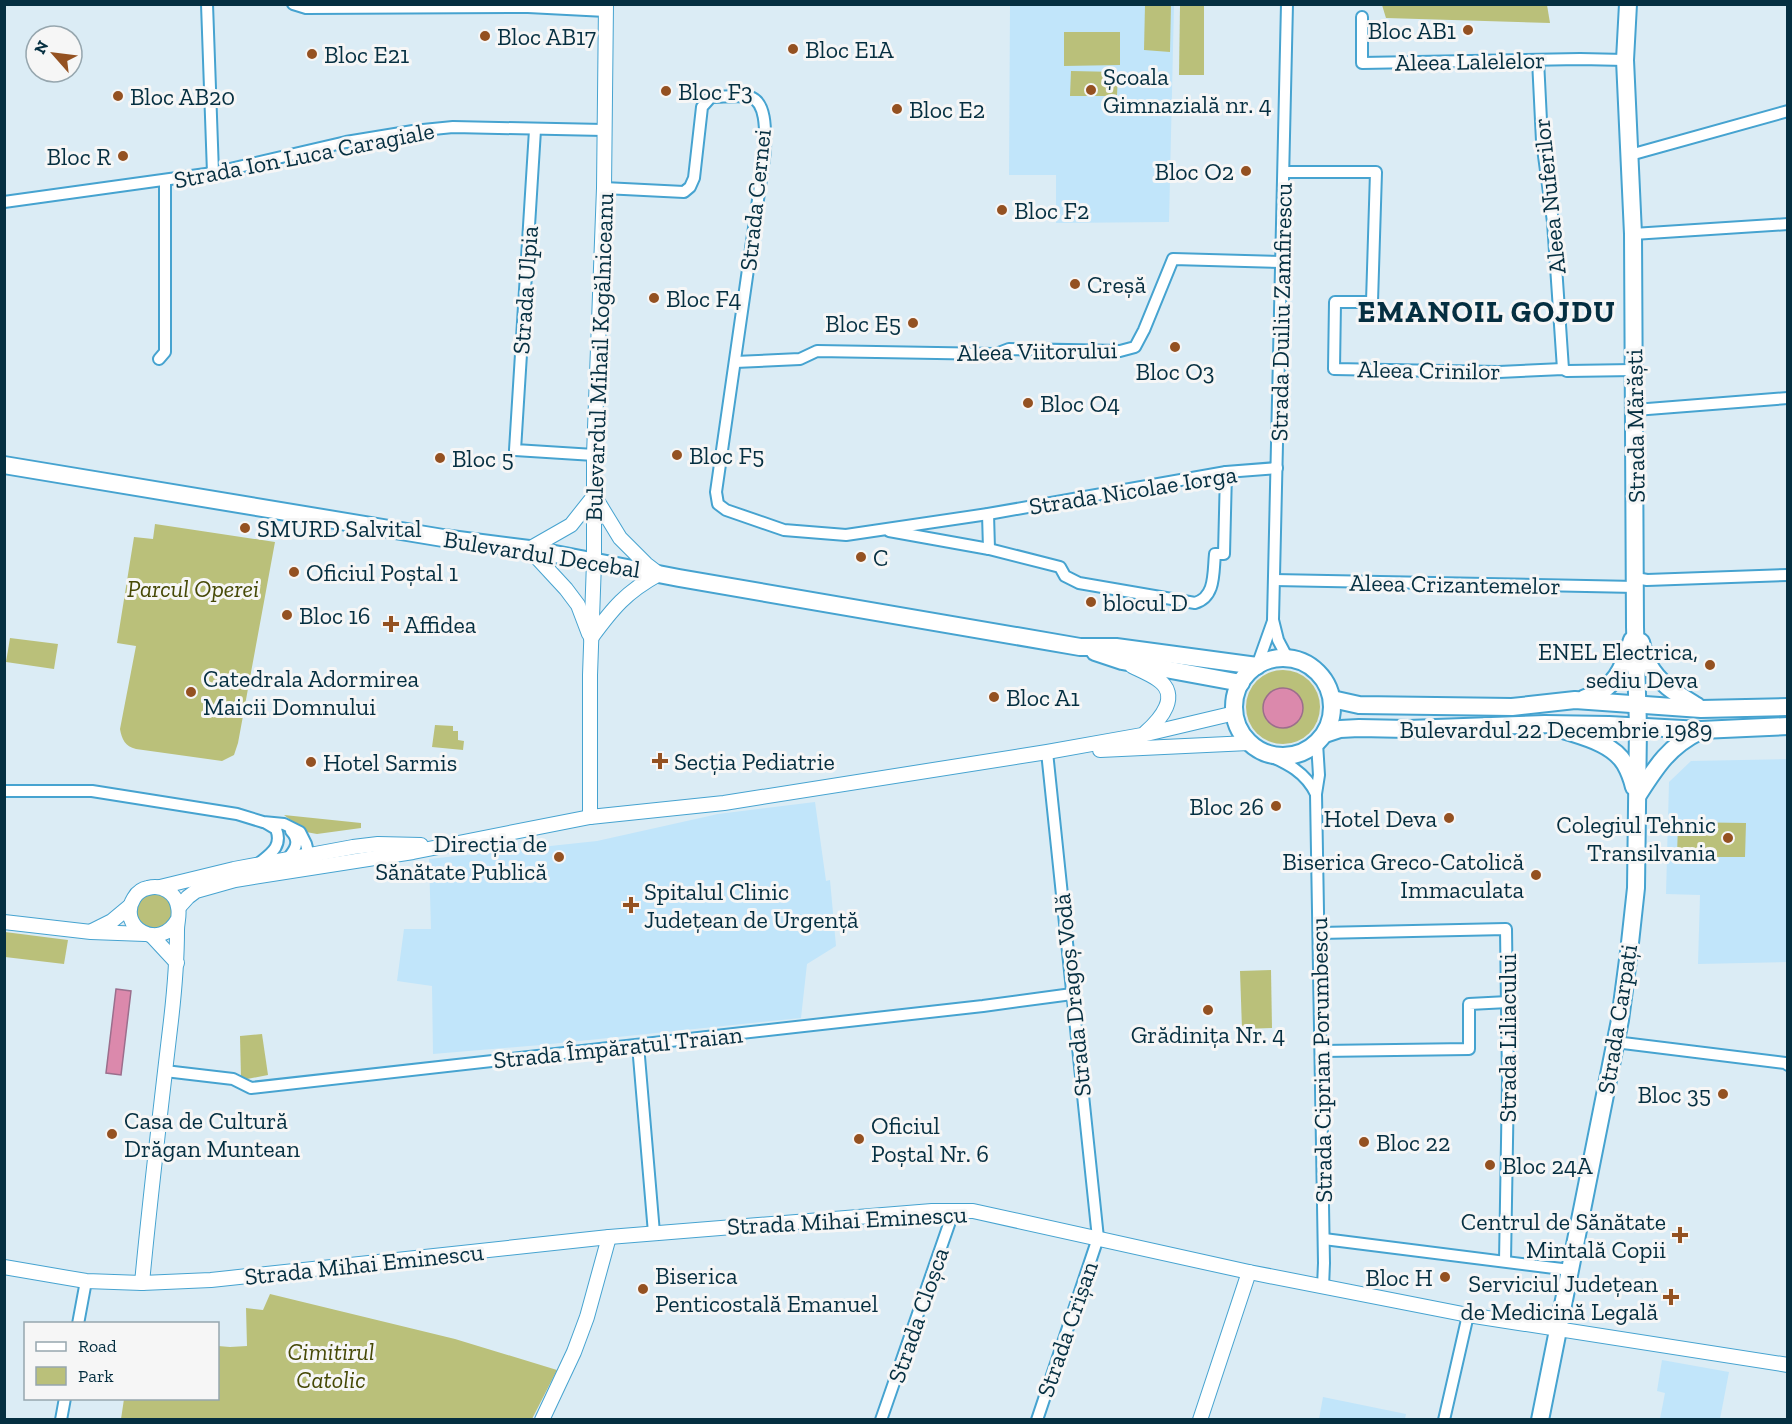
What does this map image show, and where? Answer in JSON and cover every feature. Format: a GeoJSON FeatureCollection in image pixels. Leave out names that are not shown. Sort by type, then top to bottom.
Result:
{"type":"FeatureCollection","features":[{"type":"Feature","properties":{"kind":"main road","name":"Strada Mărăști"},"geometry":{"type":"LineString","coordinates":[[1629,4],[1625,60],[1633,234],[1635,627],[1638,704]]}},
{"type":"Feature","properties":{"kind":"main road","name":"Bulevardul Decebal"},"geometry":{"type":"LineString","coordinates":[[4,465],[443,538],[529,549],[659,574],[1080,647],[1122,661],[1241,683]]}},
{"type":"Feature","properties":{"kind":"main road"},"geometry":{"type":"LineString","coordinates":[[1575,700],[1599,693],[1615,681],[1625,663],[1635,627]]}},
{"type":"Feature","properties":{"kind":"main road"},"geometry":{"type":"LineString","coordinates":[[1635,627],[1649,665],[1658,677],[1669,689],[1701,709]]}},
{"type":"Feature","properties":{"kind":"main road","name":"Bulevardul Decebal"},"geometry":{"type":"LineString","coordinates":[[1080,647],[1116,647],[1257,666]]}},
{"type":"Feature","properties":{"kind":"main road"},"geometry":{"type":"LineString","coordinates":[[1277,659],[1288,659],[1298,661],[1314,670],[1326,683],[1332,699],[1332,712],[1329,725],[1321,739],[1309,749],[1292,756],[1273,755],[1264,753],[1249,743],[1237,724],[1235,698],[1241,683],[1257,666],[1277,659]]}},
{"type":"Feature","properties":{"kind":"main road","name":"Bulevardul 22 Decembrie 1989"},"geometry":{"type":"LineString","coordinates":[[1332,699],[1359,705],[1512,707],[1575,700],[1701,709],[1788,707]]}},
{"type":"Feature","properties":{"kind":"main road","name":"Strada Carpați"},"geometry":{"type":"LineString","coordinates":[[1540,1419],[1615,1042],[1629,952],[1636,888],[1638,704]]}},
{"type":"Feature","properties":{"kind":"main road"},"geometry":{"type":"LineString","coordinates":[[1545,724],[1604,745],[1616,753],[1625,763],[1637,796]]}},
{"type":"Feature","properties":{"kind":"main road","name":"Bulevardul 22 Decembrie 1989"},"geometry":{"type":"LineString","coordinates":[[1321,739],[1340,729],[1359,728],[1408,729],[1545,724],[1701,730],[1788,726]]}},
{"type":"Feature","properties":{"kind":"main road"},"geometry":{"type":"LineString","coordinates":[[1637,796],[1669,751],[1684,739],[1701,730]]}},
{"type":"Feature","properties":{"kind":"street"},"geometry":{"type":"LineString","coordinates":[[207,4],[213,173]]}},
{"type":"Feature","properties":{"kind":"street"},"geometry":{"type":"LineString","coordinates":[[293,4],[306,8],[528,6],[606,8]]}},
{"type":"Feature","properties":{"kind":"street","name":"Strada Duiliu Zamfirescu"},"geometry":{"type":"LineString","coordinates":[[1273,620],[1287,4]]}},
{"type":"Feature","properties":{"kind":"street","name":"Bulevardul Mihail Kogălniceanu"},"geometry":{"type":"LineString","coordinates":[[590,817],[594,455],[604,188],[606,8]]}},
{"type":"Feature","properties":{"kind":"street","name":"Aleea Lalelelor"},"geometry":{"type":"LineString","coordinates":[[1362,17],[1362,63],[1625,60]]}},
{"type":"Feature","properties":{"kind":"street","name":"Aleea Nuferilor"},"geometry":{"type":"LineString","coordinates":[[1538,60],[1542,141],[1553,222],[1563,369]]}},
{"type":"Feature","properties":{"kind":"street","name":"Strada Cernei"},"geometry":{"type":"LineString","coordinates":[[604,188],[684,192],[690,187],[694,178],[702,107],[706,101],[711,97],[750,97],[759,104],[764,116],[765,151],[716,492]]}},
{"type":"Feature","properties":{"kind":"street"},"geometry":{"type":"LineString","coordinates":[[1630,155],[1788,111]]}},
{"type":"Feature","properties":{"kind":"street","name":"Strada Ion Luca Caragiale"},"geometry":{"type":"LineString","coordinates":[[4,202],[213,173],[346,142],[413,131],[453,127],[604,130]]}},
{"type":"Feature","properties":{"kind":"street","name":"Strada Ulpia"},"geometry":{"type":"LineString","coordinates":[[536,130],[515,450],[594,455]]}},
{"type":"Feature","properties":{"kind":"street","name":"Aleea Crinilor"},"geometry":{"type":"LineString","coordinates":[[1284,172],[1376,172],[1372,302],[1335,302],[1334,369],[1439,372],[1634,370]]}},
{"type":"Feature","properties":{"kind":"street"},"geometry":{"type":"LineString","coordinates":[[159,359],[165,352],[165,181]]}},
{"type":"Feature","properties":{"kind":"street"},"geometry":{"type":"LineString","coordinates":[[1633,234],[1788,224]]}},
{"type":"Feature","properties":{"kind":"street","name":"Aleea Viitorului"},"geometry":{"type":"LineString","coordinates":[[735,362],[800,359],[817,351],[996,354],[1009,349],[1120,351],[1136,347],[1173,259],[1282,262]]}},
{"type":"Feature","properties":{"kind":"street"},"geometry":{"type":"LineString","coordinates":[[1635,410],[1788,398]]}},
{"type":"Feature","properties":{"kind":"street","name":"Strada Nicolae Iorga"},"geometry":{"type":"LineString","coordinates":[[716,492],[718,504],[726,510],[784,530],[846,535],[988,514],[1226,472],[1277,468]]}},
{"type":"Feature","properties":{"kind":"street"},"geometry":{"type":"LineString","coordinates":[[880,530],[989,549],[1060,567],[1065,576],[1079,583],[1195,603],[1202,601],[1208,595],[1212,585],[1215,554],[1224,554],[1226,472]]}},
{"type":"Feature","properties":{"kind":"street"},"geometry":{"type":"LineString","coordinates":[[594,496],[620,537],[659,574],[642,583],[621,599],[591,638],[578,605],[550,570],[529,549],[571,525],[594,496]]}},
{"type":"Feature","properties":{"kind":"street"},"geometry":{"type":"LineString","coordinates":[[988,514],[989,549]]}},
{"type":"Feature","properties":{"kind":"street","name":"Aleea Crizantemelor"},"geometry":{"type":"LineString","coordinates":[[1274,580],[1636,583],[1647,580],[1788,575]]}},
{"type":"Feature","properties":{"kind":"street"},"geometry":{"type":"LineString","coordinates":[[1273,620],[1278,640],[1288,659]]}},
{"type":"Feature","properties":{"kind":"street"},"geometry":{"type":"LineString","coordinates":[[1257,666],[1273,620]]}},
{"type":"Feature","properties":{"kind":"street"},"geometry":{"type":"LineString","coordinates":[[1122,661],[1158,680],[1167,690],[1168,698],[1163,714],[1142,735]]}},
{"type":"Feature","properties":{"kind":"street"},"geometry":{"type":"LineString","coordinates":[[4,922],[91,932],[164,933],[174,925],[188,897],[207,887],[235,880],[445,846],[590,817],[724,804],[1047,752],[1142,735],[1235,713]]}},
{"type":"Feature","properties":{"kind":"street","name":"Strada Ciprian Porumbescu"},"geometry":{"type":"LineString","coordinates":[[1321,739],[1316,794],[1320,933],[1323,1287]]}},
{"type":"Feature","properties":{"kind":"street"},"geometry":{"type":"LineString","coordinates":[[1047,752],[1249,743]]}},
{"type":"Feature","properties":{"kind":"street","name":"Strada Dragoș Vodă"},"geometry":{"type":"LineString","coordinates":[[1047,752],[1098,1238]]}},
{"type":"Feature","properties":{"kind":"street"},"geometry":{"type":"LineString","coordinates":[[1264,753],[1300,772],[1316,794]]}},
{"type":"Feature","properties":{"kind":"street"},"geometry":{"type":"LineString","coordinates":[[4,792],[92,791],[237,814],[263,822],[276,829],[279,841],[274,851],[258,864]]}},
{"type":"Feature","properties":{"kind":"street"},"geometry":{"type":"LineString","coordinates":[[263,822],[284,824],[300,832],[309,856]]}},
{"type":"Feature","properties":{"kind":"street"},"geometry":{"type":"LineString","coordinates":[[278,874],[297,848],[294,834],[284,824]]}},
{"type":"Feature","properties":{"kind":"street"},"geometry":{"type":"LineString","coordinates":[[91,932],[112,921],[130,906],[138,892],[145,888],[160,887],[258,864],[378,844],[445,846]]}},
{"type":"Feature","properties":{"kind":"street"},"geometry":{"type":"LineString","coordinates":[[142,1283],[177,963],[176,898],[169,891],[160,887]]}},
{"type":"Feature","properties":{"kind":"street"},"geometry":{"type":"LineString","coordinates":[[130,906],[130,915],[138,929],[148,934],[177,963]]}},
{"type":"Feature","properties":{"kind":"street","name":"Strada Liliacului"},"geometry":{"type":"LineString","coordinates":[[1320,933],[1506,929],[1508,1082],[1505,1261]]}},
{"type":"Feature","properties":{"kind":"street","name":"Strada Împăratul Traian"},"geometry":{"type":"LineString","coordinates":[[165,1071],[233,1080],[251,1088],[1072,994]]}},
{"type":"Feature","properties":{"kind":"street"},"geometry":{"type":"LineString","coordinates":[[1321,1051],[1469,1049],[1468,1004],[1508,1002]]}},
{"type":"Feature","properties":{"kind":"street"},"geometry":{"type":"LineString","coordinates":[[1615,1042],[1787,1063]]}},
{"type":"Feature","properties":{"kind":"street"},"geometry":{"type":"LineString","coordinates":[[638,1045],[654,1233]]}},
{"type":"Feature","properties":{"kind":"street","name":"Strada Mihai Eminescu"},"geometry":{"type":"LineString","coordinates":[[4,1268],[86,1281],[142,1283],[221,1279],[609,1237],[954,1210],[990,1214],[1250,1272],[1468,1315],[1788,1365]]}},
{"type":"Feature","properties":{"kind":"street","name":"Strada Cloșca"},"geometry":{"type":"LineString","coordinates":[[881,1419],[954,1210]]}},
{"type":"Feature","properties":{"kind":"street"},"geometry":{"type":"LineString","coordinates":[[542,1419],[569,1365],[579,1339],[609,1237]]}},
{"type":"Feature","properties":{"kind":"street","name":"Strada Crișan"},"geometry":{"type":"LineString","coordinates":[[1037,1419],[1098,1238]]}},
{"type":"Feature","properties":{"kind":"street"},"geometry":{"type":"LineString","coordinates":[[1324,1239],[1570,1270]]}},
{"type":"Feature","properties":{"kind":"street"},"geometry":{"type":"LineString","coordinates":[[1200,1419],[1250,1272]]}},
{"type":"Feature","properties":{"kind":"street"},"geometry":{"type":"LineString","coordinates":[[78,1322],[86,1281]]}},
{"type":"Feature","properties":{"kind":"street"},"geometry":{"type":"LineString","coordinates":[[1444,1419],[1468,1315]]}},
{"type":"Feature","properties":{"kind":"street"},"geometry":{"type":"LineString","coordinates":[[61,1419],[65,1400]]}},
{"type":"Feature","properties":{"kind":"shaded area","name":"Școala Gimnazială nr. 4"},"geometry":{"type":"Polygon","coordinates":[[[1010,5],[1174,5],[1169,222],[1056,223],[1056,175],[1009,175],[1010,5]]]}},
{"type":"Feature","properties":{"kind":"shaded area"},"geometry":{"type":"Polygon","coordinates":[[[1283,688],[1291,689],[1297,694],[1302,700],[1302,716],[1297,722],[1291,727],[1283,728],[1275,727],[1269,722],[1264,716],[1263,708],[1264,700],[1269,694],[1275,689],[1283,688]]]}},
{"type":"Feature","properties":{"kind":"shaded area","name":"Colegiul Tehnic Transilvania"},"geometry":{"type":"Polygon","coordinates":[[[1787,759],[1787,962],[1698,964],[1700,895],[1666,894],[1669,782],[1691,761],[1787,759]]]}},
{"type":"Feature","properties":{"kind":"shaded area","name":"Spitalul Clinic Județean de Urgență"},"geometry":{"type":"Polygon","coordinates":[[[815,802],[826,881],[830,880],[836,946],[807,964],[801,1018],[433,1054],[432,986],[397,981],[404,929],[431,929],[429,859],[597,841],[718,814],[815,802]]]}},
{"type":"Feature","properties":{"kind":"shaded area"},"geometry":{"type":"Polygon","coordinates":[[[116,989],[131,991],[121,1075],[106,1073],[116,989]]]}},
{"type":"Feature","properties":{"kind":"shaded area"},"geometry":{"type":"Polygon","coordinates":[[[1662,1360],[1729,1372],[1720,1419],[1660,1419],[1665,1393],[1657,1391],[1662,1360]]]}},
{"type":"Feature","properties":{"kind":"shaded area"},"geometry":{"type":"Polygon","coordinates":[[[1323,1397],[1406,1414],[1405,1419],[1319,1419],[1323,1397]]]}},
{"type":"Feature","properties":{"kind":"green space"},"geometry":{"type":"Polygon","coordinates":[[[1145,5],[1171,5],[1170,52],[1144,50],[1145,5]]]}},
{"type":"Feature","properties":{"kind":"green space"},"geometry":{"type":"Polygon","coordinates":[[[1180,5],[1204,6],[1204,75],[1179,75],[1180,5]]]}},
{"type":"Feature","properties":{"kind":"green space"},"geometry":{"type":"Polygon","coordinates":[[[1382,5],[1547,5],[1550,23],[1386,18],[1382,5]]]}},
{"type":"Feature","properties":{"kind":"green space"},"geometry":{"type":"Polygon","coordinates":[[[1064,32],[1120,32],[1120,65],[1064,66],[1064,32]]]}},
{"type":"Feature","properties":{"kind":"green space"},"geometry":{"type":"Polygon","coordinates":[[[1071,71],[1118,72],[1117,96],[1070,96],[1071,71]]]}},
{"type":"Feature","properties":{"kind":"green space","name":"Parcul Operei"},"geometry":{"type":"Polygon","coordinates":[[[155,524],[275,542],[238,743],[234,755],[222,761],[132,748],[123,739],[121,733],[136,646],[117,643],[134,537],[153,539],[155,524]]]}},
{"type":"Feature","properties":{"kind":"green space"},"geometry":{"type":"Polygon","coordinates":[[[10,638],[58,644],[54,669],[6,662],[10,638]]]}},
{"type":"Feature","properties":{"kind":"green space"},"geometry":{"type":"Polygon","coordinates":[[[1283,670],[1297,673],[1309,681],[1317,693],[1320,707],[1317,721],[1309,733],[1297,741],[1283,744],[1269,741],[1257,733],[1249,721],[1246,707],[1249,693],[1257,681],[1269,673],[1283,670]]]}},
{"type":"Feature","properties":{"kind":"green space"},"geometry":{"type":"Polygon","coordinates":[[[435,725],[453,726],[453,731],[458,731],[458,740],[464,741],[463,750],[432,747],[435,725]]]}},
{"type":"Feature","properties":{"kind":"green space"},"geometry":{"type":"Polygon","coordinates":[[[284,815],[361,823],[361,828],[317,834],[306,832],[284,815]]]}},
{"type":"Feature","properties":{"kind":"green space"},"geometry":{"type":"Polygon","coordinates":[[[1678,822],[1746,823],[1745,857],[1677,857],[1678,822]]]}},
{"type":"Feature","properties":{"kind":"green space"},"geometry":{"type":"Polygon","coordinates":[[[163,893],[174,908],[171,921],[155,930],[142,924],[136,916],[137,906],[144,894],[163,893]]]}},
{"type":"Feature","properties":{"kind":"green space"},"geometry":{"type":"Polygon","coordinates":[[[5,932],[68,940],[64,964],[5,957],[5,932]]]}},
{"type":"Feature","properties":{"kind":"green space"},"geometry":{"type":"Polygon","coordinates":[[[1271,970],[1272,1028],[1242,1029],[1240,971],[1271,970]]]}},
{"type":"Feature","properties":{"kind":"green space"},"geometry":{"type":"Polygon","coordinates":[[[262,1034],[268,1075],[247,1079],[241,1077],[240,1036],[262,1034]]]}},
{"type":"Feature","properties":{"kind":"green space","name":"Cimitirul Catolic"},"geometry":{"type":"Polygon","coordinates":[[[270,1294],[455,1339],[557,1370],[532,1419],[121,1419],[124,1400],[219,1400],[219,1346],[247,1346],[246,1308],[263,1310],[270,1294]]]}},
{"type":"Feature","properties":{"kind":"place","name":"Bloc AB1"},"geometry":{"type":"Point","coordinates":[1468,30]}},
{"type":"Feature","properties":{"kind":"place","name":"Bloc AB17"},"geometry":{"type":"Point","coordinates":[485,36]}},
{"type":"Feature","properties":{"kind":"place","name":"Bloc E1A"},"geometry":{"type":"Point","coordinates":[793,49]}},
{"type":"Feature","properties":{"kind":"place","name":"Bloc E21"},"geometry":{"type":"Point","coordinates":[312,54]}},
{"type":"Feature","properties":{"kind":"place","name":"Școala Gimnazială nr. 4"},"geometry":{"type":"Point","coordinates":[1091,90]}},
{"type":"Feature","properties":{"kind":"place","name":"Bloc F3"},"geometry":{"type":"Point","coordinates":[666,91]}},
{"type":"Feature","properties":{"kind":"place","name":"Bloc AB20"},"geometry":{"type":"Point","coordinates":[118,96]}},
{"type":"Feature","properties":{"kind":"place","name":"Bloc E2"},"geometry":{"type":"Point","coordinates":[897,109]}},
{"type":"Feature","properties":{"kind":"place","name":"Bloc R"},"geometry":{"type":"Point","coordinates":[123,156]}},
{"type":"Feature","properties":{"kind":"place","name":"Bloc O2"},"geometry":{"type":"Point","coordinates":[1246,171]}},
{"type":"Feature","properties":{"kind":"place","name":"Bloc F2"},"geometry":{"type":"Point","coordinates":[1002,210]}},
{"type":"Feature","properties":{"kind":"place","name":"Creșă"},"geometry":{"type":"Point","coordinates":[1075,284]}},
{"type":"Feature","properties":{"kind":"place","name":"Bloc F4"},"geometry":{"type":"Point","coordinates":[654,298]}},
{"type":"Feature","properties":{"kind":"place","name":"Bloc E5"},"geometry":{"type":"Point","coordinates":[913,323]}},
{"type":"Feature","properties":{"kind":"place","name":"Bloc O3"},"geometry":{"type":"Point","coordinates":[1175,347]}},
{"type":"Feature","properties":{"kind":"place","name":"Bloc O4"},"geometry":{"type":"Point","coordinates":[1028,403]}},
{"type":"Feature","properties":{"kind":"place","name":"Bloc F5"},"geometry":{"type":"Point","coordinates":[677,455]}},
{"type":"Feature","properties":{"kind":"place","name":"Bloc 5"},"geometry":{"type":"Point","coordinates":[440,458]}},
{"type":"Feature","properties":{"kind":"place","name":"SMURD Salvital"},"geometry":{"type":"Point","coordinates":[245,528]}},
{"type":"Feature","properties":{"kind":"place","name":"C"},"geometry":{"type":"Point","coordinates":[861,557]}},
{"type":"Feature","properties":{"kind":"place","name":"Oficiul Poștal 1"},"geometry":{"type":"Point","coordinates":[294,572]}},
{"type":"Feature","properties":{"kind":"place","name":"blocul D"},"geometry":{"type":"Point","coordinates":[1091,602]}},
{"type":"Feature","properties":{"kind":"place","name":"Bloc 16"},"geometry":{"type":"Point","coordinates":[287,615]}},
{"type":"Feature","properties":{"kind":"place","name":"Affidea"},"geometry":{"type":"Point","coordinates":[391,624]}},
{"type":"Feature","properties":{"kind":"place","name":"ENEL Electrica, sediu Deva"},"geometry":{"type":"Point","coordinates":[1710,665]}},
{"type":"Feature","properties":{"kind":"place","name":"Catedrala Adormirea Maicii Domnului"},"geometry":{"type":"Point","coordinates":[191,692]}},
{"type":"Feature","properties":{"kind":"place","name":"Bloc A1"},"geometry":{"type":"Point","coordinates":[994,697]}},
{"type":"Feature","properties":{"kind":"place","name":"Secția Pediatrie"},"geometry":{"type":"Point","coordinates":[660,761]}},
{"type":"Feature","properties":{"kind":"place","name":"Hotel Sarmis"},"geometry":{"type":"Point","coordinates":[311,762]}},
{"type":"Feature","properties":{"kind":"place","name":"Bloc 26"},"geometry":{"type":"Point","coordinates":[1276,806]}},
{"type":"Feature","properties":{"kind":"place","name":"Hotel Deva"},"geometry":{"type":"Point","coordinates":[1449,818]}},
{"type":"Feature","properties":{"kind":"place","name":"Colegiul Tehnic Transilvania"},"geometry":{"type":"Point","coordinates":[1728,838]}},
{"type":"Feature","properties":{"kind":"place","name":"Direcția de Sănătate Publică"},"geometry":{"type":"Point","coordinates":[559,857]}},
{"type":"Feature","properties":{"kind":"place","name":"Biserica Greco-Catolică Immaculata"},"geometry":{"type":"Point","coordinates":[1536,875]}},
{"type":"Feature","properties":{"kind":"place","name":"Spitalul Clinic Județean de Urgență"},"geometry":{"type":"Point","coordinates":[631,905]}},
{"type":"Feature","properties":{"kind":"place","name":"Grădinița Nr. 4"},"geometry":{"type":"Point","coordinates":[1208,1010]}},
{"type":"Feature","properties":{"kind":"place","name":"Bloc 35"},"geometry":{"type":"Point","coordinates":[1723,1094]}},
{"type":"Feature","properties":{"kind":"place","name":"Casa de Cultură Drăgan Muntean"},"geometry":{"type":"Point","coordinates":[112,1134]}},
{"type":"Feature","properties":{"kind":"place","name":"Oficiul Poștal Nr. 6"},"geometry":{"type":"Point","coordinates":[859,1139]}},
{"type":"Feature","properties":{"kind":"place","name":"Bloc 22"},"geometry":{"type":"Point","coordinates":[1364,1142]}},
{"type":"Feature","properties":{"kind":"place","name":"Bloc 24A"},"geometry":{"type":"Point","coordinates":[1490,1165]}},
{"type":"Feature","properties":{"kind":"place","name":"Centrul de Sănătate Mintală Copii"},"geometry":{"type":"Point","coordinates":[1680,1235]}},
{"type":"Feature","properties":{"kind":"place","name":"Bloc H"},"geometry":{"type":"Point","coordinates":[1445,1277]}},
{"type":"Feature","properties":{"kind":"place","name":"Biserica Penticostală Emanuel"},"geometry":{"type":"Point","coordinates":[643,1289]}},
{"type":"Feature","properties":{"kind":"place","name":"Serviciul Județean de Medicină Legală"},"geometry":{"type":"Point","coordinates":[1671,1297]}},
{"type":"Feature","properties":{"kind":"district","name":"EMANOIL GOJDU"},"geometry":{"type":"Point","coordinates":[1487,312]}}]}
